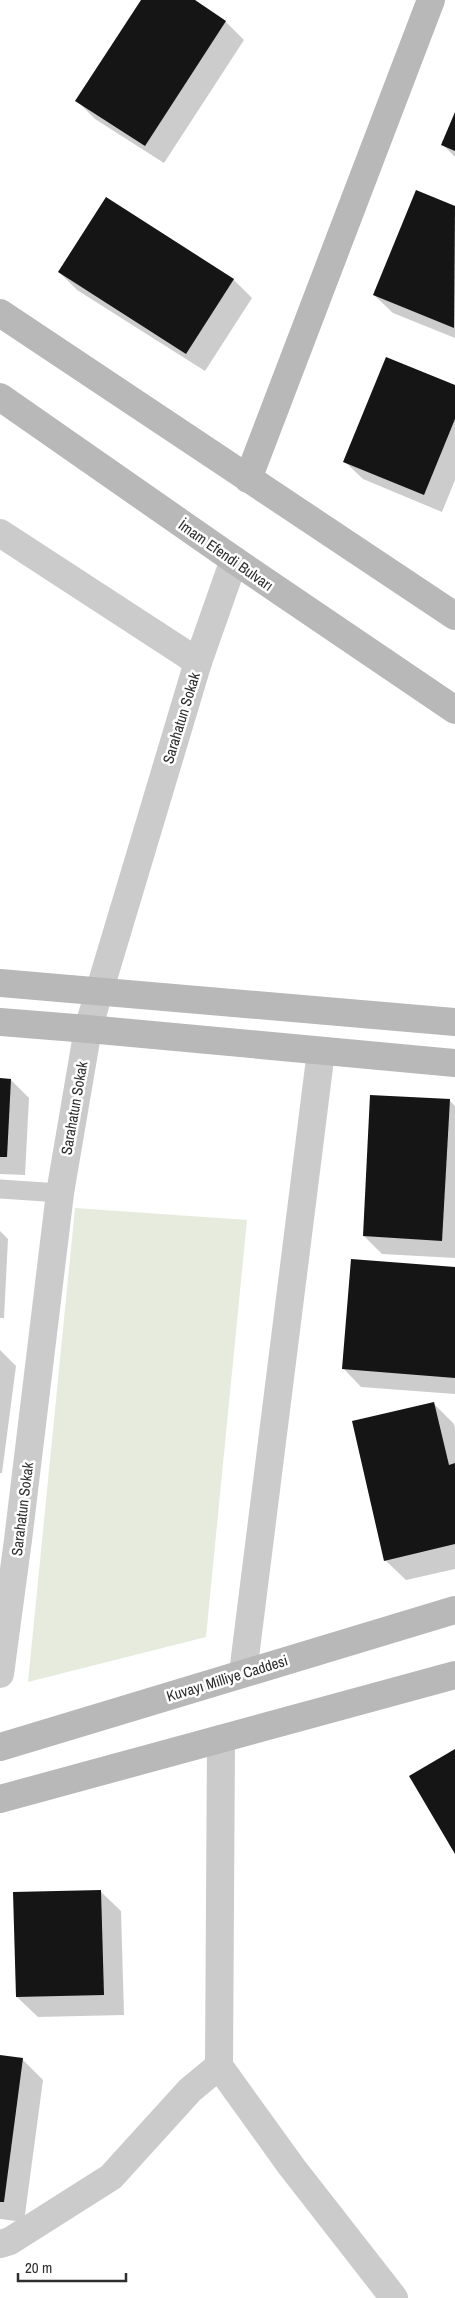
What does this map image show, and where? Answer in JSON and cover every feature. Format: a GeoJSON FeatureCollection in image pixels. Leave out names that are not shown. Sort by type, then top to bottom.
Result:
{"type":"FeatureCollection","features":[{"type":"Feature","properties":{"kind":"main road"},"geometry":{"type":"LineString","coordinates":[[248,479],[431,0]]}},
{"type":"Feature","properties":{"kind":"main road"},"geometry":{"type":"LineString","coordinates":[[0,313],[455,616]]}},
{"type":"Feature","properties":{"kind":"main road","name":"İmam Efendi Bulvarı"},"geometry":{"type":"LineString","coordinates":[[0,397],[234,560],[455,710]]}},
{"type":"Feature","properties":{"kind":"main road"},"geometry":{"type":"LineString","coordinates":[[0,983],[455,1022]]}},
{"type":"Feature","properties":{"kind":"main road"},"geometry":{"type":"LineString","coordinates":[[0,1022],[88,1028],[455,1062]]}},
{"type":"Feature","properties":{"kind":"main road","name":"Kuvayı Milliye Caddesi"},"geometry":{"type":"LineString","coordinates":[[0,1747],[455,1610]]}},
{"type":"Feature","properties":{"kind":"main road"},"geometry":{"type":"LineString","coordinates":[[0,1799],[455,1675]]}},
{"type":"Feature","properties":{"kind":"street"},"geometry":{"type":"LineString","coordinates":[[0,534],[198,662]]}},
{"type":"Feature","properties":{"kind":"street","name":"Sarahatun Sokak"},"geometry":{"type":"LineString","coordinates":[[0,1674],[9,1539],[60,1193],[88,1028],[198,662],[234,560]]}},
{"type":"Feature","properties":{"kind":"street"},"geometry":{"type":"LineString","coordinates":[[243,1673],[321,1051]]}},
{"type":"Feature","properties":{"kind":"street"},"geometry":{"type":"LineString","coordinates":[[221,1739],[219,2066],[291,2166],[394,2298]]}},
{"type":"Feature","properties":{"kind":"street"},"geometry":{"type":"LineString","coordinates":[[0,2244],[10,2241],[111,2177],[190,2090],[219,2066]]}},
{"type":"Feature","properties":{"kind":"lane"},"geometry":{"type":"LineString","coordinates":[[0,1189],[60,1193]]}},
{"type":"Feature","properties":{"kind":"shaded area"},"geometry":{"type":"Polygon","coordinates":[[[75,1208],[247,1220],[206,1637],[28,1682],[75,1208]]]}},
{"type":"Feature","properties":{"kind":"building"},"geometry":{"type":"Polygon","coordinates":[[[141,0],[195,0],[226,21],[145,146],[75,101],[141,0]]]}},
{"type":"Feature","properties":{"kind":"building"},"geometry":{"type":"Polygon","coordinates":[[[455,112],[455,151],[441,145],[455,112]]]}},
{"type":"Feature","properties":{"kind":"building"},"geometry":{"type":"Polygon","coordinates":[[[416,190],[455,206],[454,328],[373,295],[416,190]]]}},
{"type":"Feature","properties":{"kind":"building"},"geometry":{"type":"Polygon","coordinates":[[[106,197],[234,279],[186,354],[58,272],[106,197]]]}},
{"type":"Feature","properties":{"kind":"building"},"geometry":{"type":"Polygon","coordinates":[[[386,357],[455,385],[455,419],[424,495],[343,462],[386,357]]]}},
{"type":"Feature","properties":{"kind":"building"},"geometry":{"type":"Polygon","coordinates":[[[0,1078],[11,1079],[7,1157],[0,1157],[0,1078]]]}},
{"type":"Feature","properties":{"kind":"building"},"geometry":{"type":"Polygon","coordinates":[[[370,1095],[450,1099],[442,1241],[363,1236],[370,1095]]]}},
{"type":"Feature","properties":{"kind":"building"},"geometry":{"type":"Polygon","coordinates":[[[351,1259],[455,1267],[455,1378],[342,1369],[351,1259]]]}},
{"type":"Feature","properties":{"kind":"building"},"geometry":{"type":"Polygon","coordinates":[[[434,1402],[449,1465],[455,1463],[455,1544],[384,1561],[352,1421],[434,1402]]]}},
{"type":"Feature","properties":{"kind":"building"},"geometry":{"type":"Polygon","coordinates":[[[455,1749],[455,1854],[409,1776],[455,1749]]]}},
{"type":"Feature","properties":{"kind":"building"},"geometry":{"type":"Polygon","coordinates":[[[101,1890],[104,1995],[16,1997],[13,1892],[101,1890]]]}},
{"type":"Feature","properties":{"kind":"building"},"geometry":{"type":"Polygon","coordinates":[[[0,2055],[23,2058],[4,2202],[0,2202],[0,2055]]]}}]}
